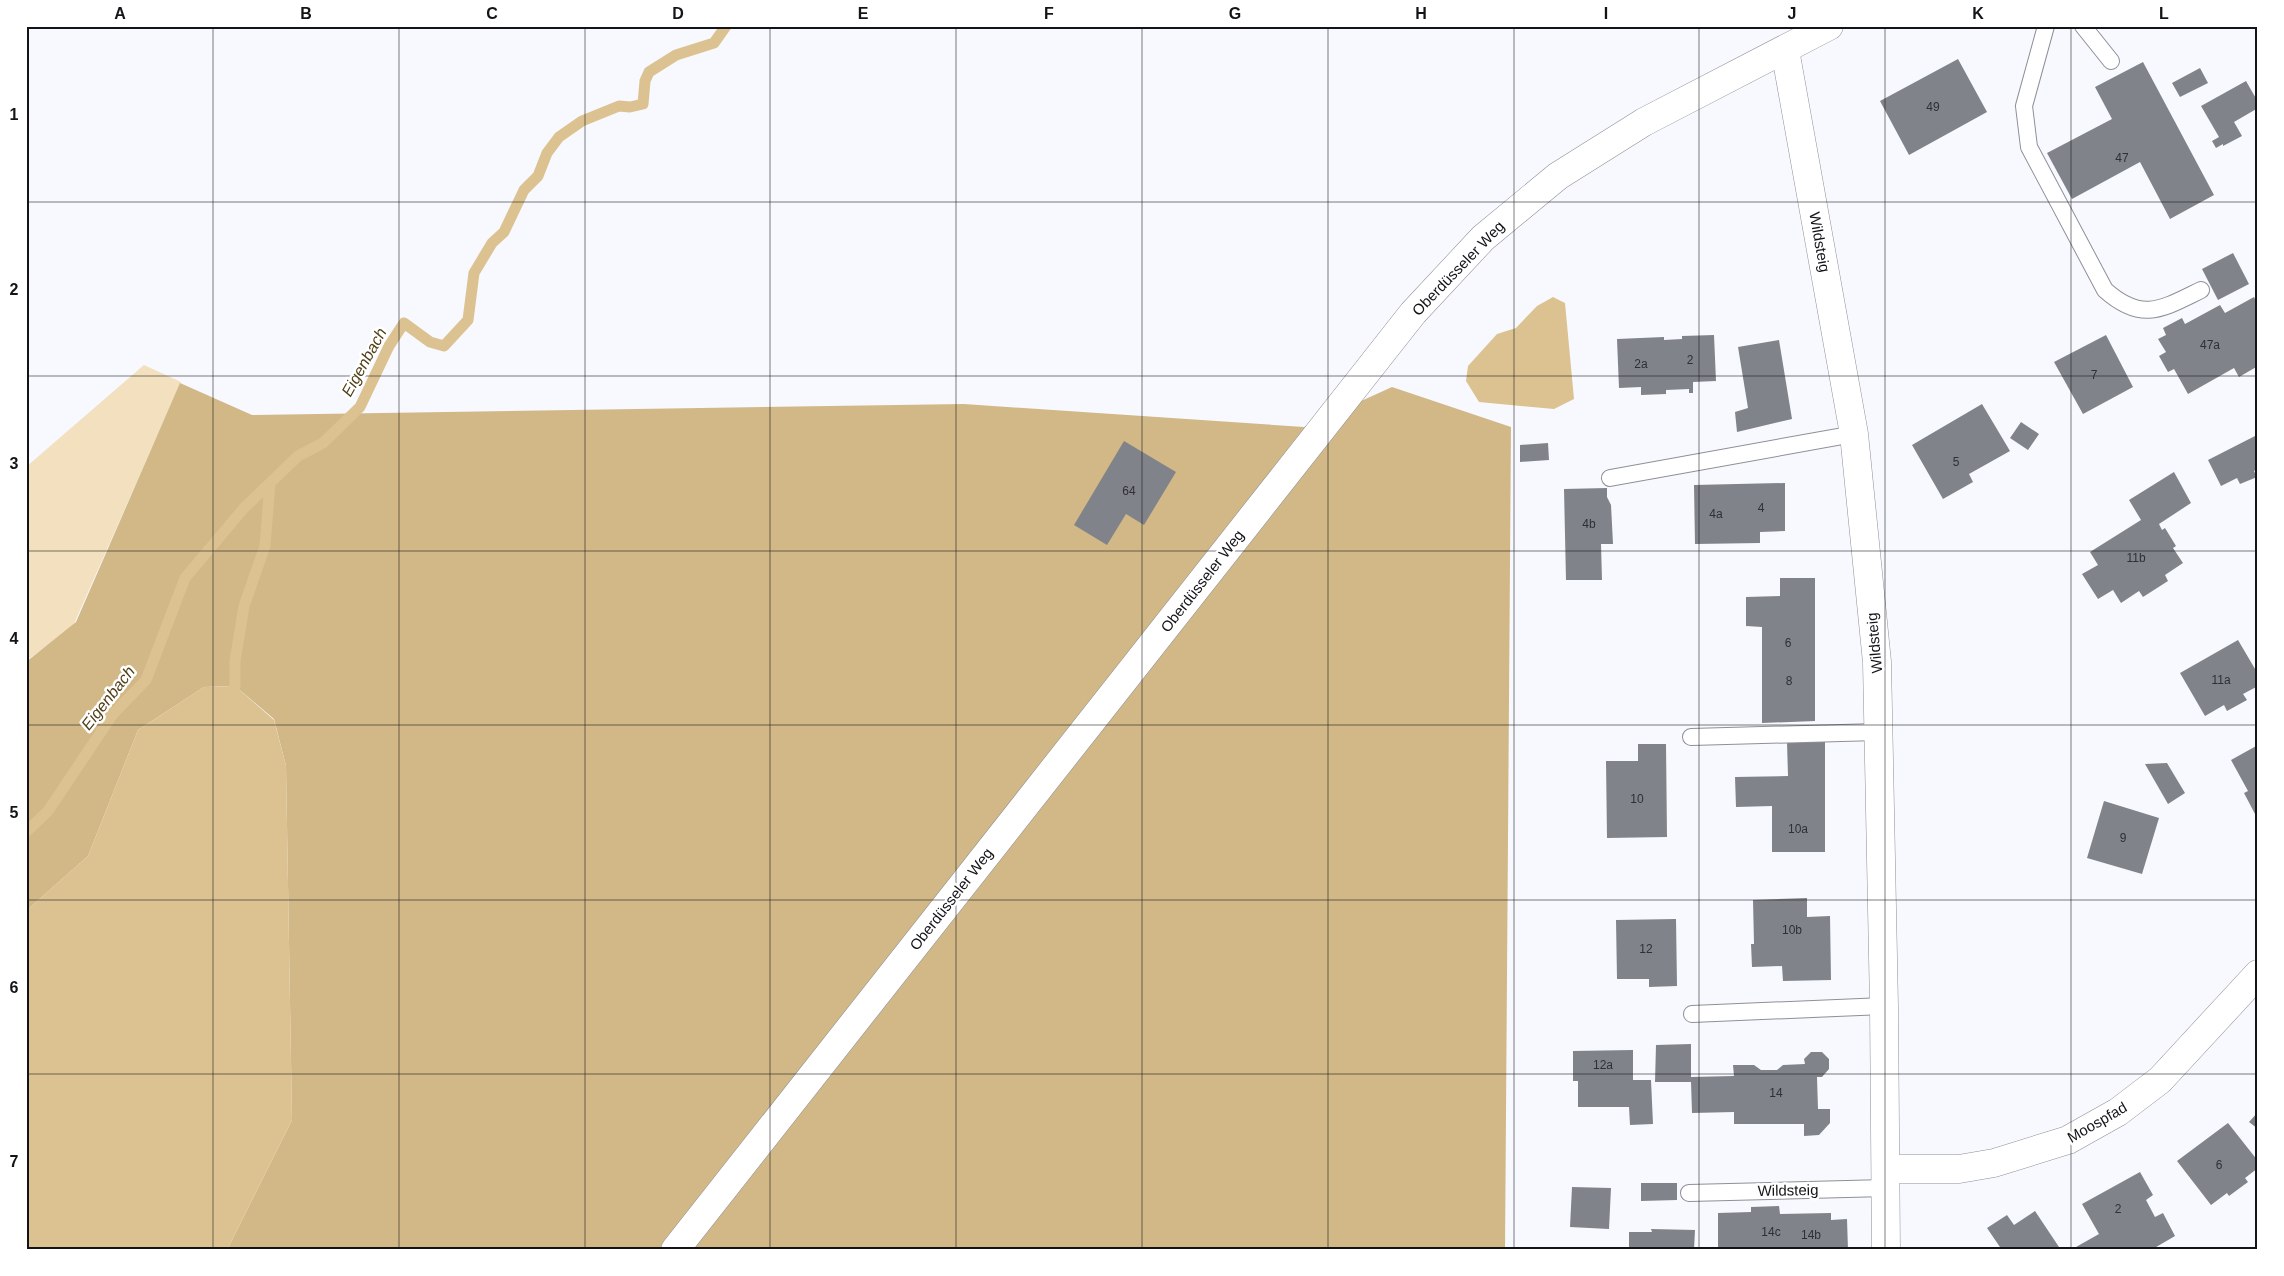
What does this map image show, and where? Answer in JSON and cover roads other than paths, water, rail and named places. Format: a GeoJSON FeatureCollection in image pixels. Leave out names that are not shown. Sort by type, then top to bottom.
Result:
{"type":"FeatureCollection","features":[{"type":"Feature","properties":{"kind":"street","name":"Oberdüsseler Weg"},"geometry":{"type":"LineString","coordinates":[[675,1250],[1413,313],[1483,238],[1558,176],[1644,122],[1829,26]]}},
{"type":"Feature","properties":{"kind":"street","name":"Wildsteig"},"geometry":{"type":"LineString","coordinates":[[1785,50],[1854,434],[1877,662],[1884,1006],[1886,1250]]}},
{"type":"Feature","properties":{"kind":"street","name":"Moospfad"},"geometry":{"type":"LineString","coordinates":[[1886,1178],[1994,1163],[2068,1140],[2118,1112],[2160,1080],[2258,974]]}},
{"type":"Feature","properties":{"kind":"lane"},"geometry":{"type":"LineString","coordinates":[[2046,26],[2024,106],[2029,148],[2105,290],[2119,302],[2138,310],[2161,310],[2202,290]]}},
{"type":"Feature","properties":{"kind":"lane"},"geometry":{"type":"LineString","coordinates":[[2083,26],[2111,61]]}},
{"type":"Feature","properties":{"kind":"lane"},"geometry":{"type":"LineString","coordinates":[[1610,478],[1854,434]]}},
{"type":"Feature","properties":{"kind":"lane"},"geometry":{"type":"LineString","coordinates":[[1691,737],[1878,732]]}},
{"type":"Feature","properties":{"kind":"lane"},"geometry":{"type":"LineString","coordinates":[[1692,1014],[1884,1006]]}},
{"type":"Feature","properties":{"kind":"lane","name":"Wildsteig"},"geometry":{"type":"LineString","coordinates":[[1689,1193],[1886,1178]]}},
{"type":"Feature","properties":{"kind":"waterway","name":"Eigenbach"},"geometry":{"type":"LineString","coordinates":[[26,832],[48,811],[113,714],[146,680],[185,578],[244,508],[298,456],[323,443],[360,407],[389,346],[404,323],[430,342],[444,346],[468,320],[474,273],[492,243],[504,232],[524,190],[538,176],[547,153],[559,137],[582,121],[619,106],[630,107],[643,104],[645,81],[649,72],[676,55],[714,43],[726,26]]}},
{"type":"Feature","properties":{"kind":"waterway"},"geometry":{"type":"LineString","coordinates":[[230,698],[235,686],[235,661],[244,606],[265,546],[270,483]]}}]}
